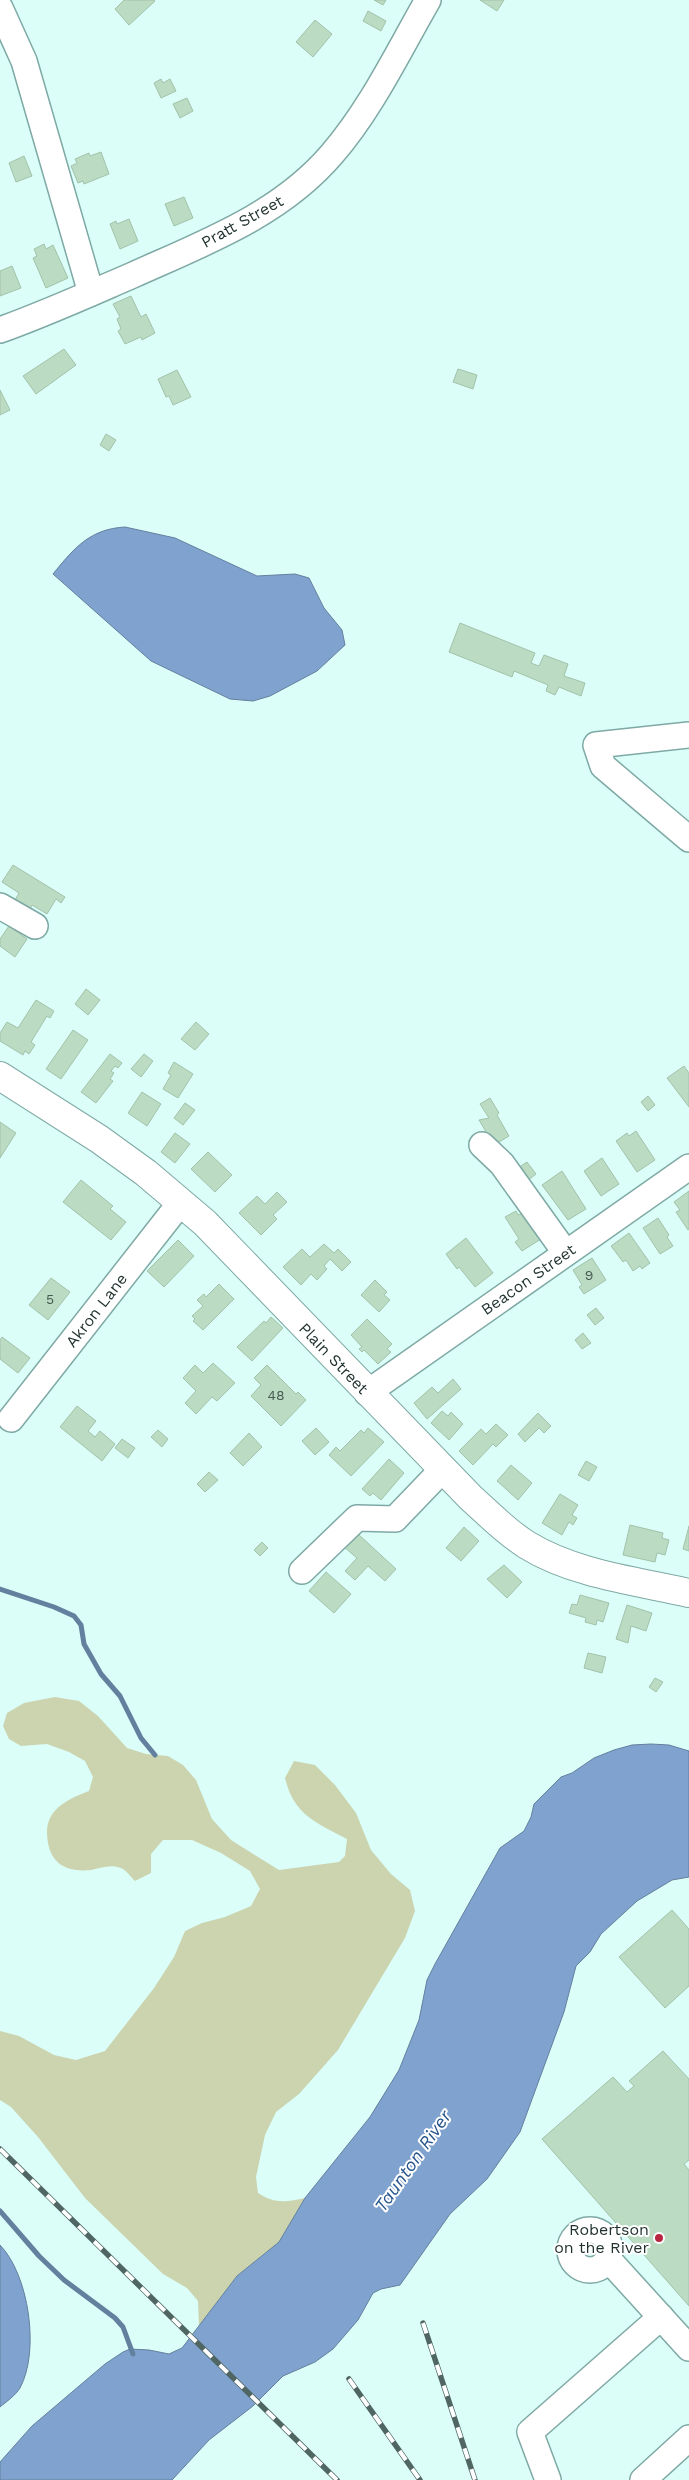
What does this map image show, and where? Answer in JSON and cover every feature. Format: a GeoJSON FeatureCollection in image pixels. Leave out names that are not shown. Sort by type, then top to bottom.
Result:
{"type":"FeatureCollection","features":[{"type":"Feature","properties":{"kind":"main road","name":"Plain Street"},"geometry":{"type":"LineString","coordinates":[[0,1076],[98,1139],[180,1202],[204,1223],[367,1393],[443,1469],[496,1521],[526,1544],[544,1554],[609,1575],[689,1593]]}},
{"type":"Feature","properties":{"kind":"street","name":"Pratt Street"},"geometry":{"type":"LineString","coordinates":[[0,330],[90,293],[244,224],[285,198],[318,170],[346,136],[373,96],[428,0]]}},
{"type":"Feature","properties":{"kind":"street"},"geometry":{"type":"LineString","coordinates":[[0,8],[24,61],[90,293]]}},
{"type":"Feature","properties":{"kind":"street"},"geometry":{"type":"LineString","coordinates":[[689,735],[596,745],[603,766],[689,839]]}},
{"type":"Feature","properties":{"kind":"street"},"geometry":{"type":"LineString","coordinates":[[0,906],[35,926]]}},
{"type":"Feature","properties":{"kind":"street"},"geometry":{"type":"LineString","coordinates":[[482,1145],[502,1164],[565,1252]]}},
{"type":"Feature","properties":{"kind":"street","name":"Beacon Street"},"geometry":{"type":"LineString","coordinates":[[367,1393],[565,1252],[689,1167]]}},
{"type":"Feature","properties":{"kind":"street","name":"Akron Lane"},"geometry":{"type":"LineString","coordinates":[[11,1419],[180,1202]]}},
{"type":"Feature","properties":{"kind":"street"},"geometry":{"type":"LineString","coordinates":[[302,1571],[357,1518],[395,1519],[443,1469]]}},
{"type":"Feature","properties":{"kind":"street"},"geometry":{"type":"LineString","coordinates":[[608,2259],[689,2348]]}},
{"type":"Feature","properties":{"kind":"street"},"geometry":{"type":"LineString","coordinates":[[548,2480],[530,2432],[661,2317]]}},
{"type":"Feature","properties":{"kind":"street"},"geometry":{"type":"LineString","coordinates":[[643,2480],[689,2438]]}},
{"type":"Feature","properties":{"kind":"green space"},"geometry":{"type":"Polygon","coordinates":[[[55,1697],[79,1701],[98,1716],[127,1748],[146,1754],[168,1756],[183,1765],[196,1780],[212,1819],[231,1840],[279,1870],[339,1862],[345,1856],[347,1839],[307,1816],[294,1801],[289,1791],[285,1778],[294,1761],[315,1765],[335,1785],[356,1813],[371,1850],[391,1874],[410,1890],[415,1911],[405,1938],[338,2050],[299,2094],[276,2112],[265,2135],[256,2177],[258,2193],[264,2197],[281,2201],[305,2198],[279,2242],[237,2276],[199,2326],[198,2301],[187,2288],[163,2274],[85,2198],[38,2137],[11,2107],[0,2100],[0,2031],[19,2036],[54,2055],[76,2060],[105,2051],[154,1988],[174,1957],[185,1931],[251,1906],[260,1889],[250,1871],[221,1853],[192,1840],[163,1840],[151,1854],[151,1873],[135,1881],[125,1870],[117,1867],[110,1866],[81,1870],[64,1867],[58,1862],[50,1850],[47,1831],[48,1823],[56,1810],[68,1800],[89,1791],[93,1777],[85,1761],[69,1752],[47,1744],[21,1746],[9,1739],[3,1726],[7,1713],[24,1703],[55,1697]]]}},
{"type":"Feature","properties":{"kind":"water"},"geometry":{"type":"Polygon","coordinates":[[[125,527],[175,538],[257,576],[295,574],[309,578],[324,608],[342,630],[345,645],[317,671],[270,696],[253,701],[230,699],[151,661],[53,574],[76,548],[92,536],[125,527]]]}},
{"type":"Feature","properties":{"kind":"water","name":"Taunton River"},"geometry":{"type":"Polygon","coordinates":[[[632,1745],[669,1745],[689,1751],[689,1877],[672,1880],[637,1901],[601,1934],[590,1952],[576,1966],[564,2012],[520,2132],[487,2179],[450,2214],[400,2285],[381,2289],[373,2293],[358,2320],[333,2349],[315,2362],[283,2376],[253,2406],[209,2440],[172,2480],[0,2480],[0,2462],[32,2426],[105,2364],[123,2352],[130,2349],[169,2354],[182,2348],[237,2276],[279,2242],[305,2198],[370,2117],[399,2070],[419,2020],[427,1980],[500,1848],[524,1831],[531,1817],[534,1804],[561,1777],[572,1773],[594,1758],[614,1750],[632,1745]]]}},
{"type":"Feature","properties":{"kind":"water"},"geometry":{"type":"Polygon","coordinates":[[[0,2245],[10,2258],[18,2275],[24,2294],[30,2334],[26,2372],[20,2388],[0,2407],[0,2245]]]}},
{"type":"Feature","properties":{"kind":"building"},"geometry":{"type":"Polygon","coordinates":[[[124,0],[155,1],[129,25],[115,9],[124,0]]]}},
{"type":"Feature","properties":{"kind":"building"},"geometry":{"type":"Polygon","coordinates":[[[374,0],[386,0],[383,5],[374,0]]]}},
{"type":"Feature","properties":{"kind":"building"},"geometry":{"type":"Polygon","coordinates":[[[480,0],[504,0],[497,11],[480,0]]]}},
{"type":"Feature","properties":{"kind":"building"},"geometry":{"type":"Polygon","coordinates":[[[368,11],[386,21],[381,31],[363,21],[368,11]]]}},
{"type":"Feature","properties":{"kind":"building"},"geometry":{"type":"Polygon","coordinates":[[[315,20],[332,34],[313,57],[296,42],[315,20]]]}},
{"type":"Feature","properties":{"kind":"building"},"geometry":{"type":"Polygon","coordinates":[[[161,79],[163,83],[170,79],[176,91],[161,98],[154,83],[161,79]]]}},
{"type":"Feature","properties":{"kind":"building"},"geometry":{"type":"Polygon","coordinates":[[[187,98],[193,111],[180,118],[173,104],[187,98]]]}},
{"type":"Feature","properties":{"kind":"building"},"geometry":{"type":"Polygon","coordinates":[[[101,152],[109,174],[84,184],[83,181],[78,183],[71,166],[77,163],[75,159],[89,153],[90,156],[101,152]]]}},
{"type":"Feature","properties":{"kind":"building"},"geometry":{"type":"Polygon","coordinates":[[[24,156],[32,176],[16,182],[9,163],[24,156]]]}},
{"type":"Feature","properties":{"kind":"building"},"geometry":{"type":"Polygon","coordinates":[[[184,197],[193,218],[174,226],[165,204],[184,197]]]}},
{"type":"Feature","properties":{"kind":"building"},"geometry":{"type":"Polygon","coordinates":[[[129,219],[138,241],[120,249],[110,224],[116,221],[117,224],[129,219]]]}},
{"type":"Feature","properties":{"kind":"building"},"geometry":{"type":"Polygon","coordinates":[[[44,244],[46,249],[53,245],[68,278],[46,288],[33,258],[37,256],[34,249],[44,244]]]}},
{"type":"Feature","properties":{"kind":"building"},"geometry":{"type":"Polygon","coordinates":[[[12,266],[21,288],[0,296],[0,271],[12,266]]]}},
{"type":"Feature","properties":{"kind":"building"},"geometry":{"type":"Polygon","coordinates":[[[131,296],[141,317],[146,314],[155,333],[142,340],[141,337],[125,344],[118,331],[121,329],[117,319],[120,317],[113,304],[131,296]]]}},
{"type":"Feature","properties":{"kind":"building"},"geometry":{"type":"Polygon","coordinates":[[[64,349],[76,365],[36,394],[23,376],[64,349]]]}},
{"type":"Feature","properties":{"kind":"building"},"geometry":{"type":"Polygon","coordinates":[[[458,369],[477,375],[473,389],[453,382],[458,369]]]}},
{"type":"Feature","properties":{"kind":"building"},"geometry":{"type":"Polygon","coordinates":[[[177,370],[191,397],[173,405],[169,396],[166,397],[158,379],[177,370]]]}},
{"type":"Feature","properties":{"kind":"building"},"geometry":{"type":"Polygon","coordinates":[[[0,390],[10,410],[0,415],[0,390]]]}},
{"type":"Feature","properties":{"kind":"building"},"geometry":{"type":"Polygon","coordinates":[[[106,434],[116,440],[109,451],[100,445],[106,434]]]}},
{"type":"Feature","properties":{"kind":"building"},"geometry":{"type":"Polygon","coordinates":[[[460,623],[535,653],[531,663],[539,666],[544,655],[568,664],[564,676],[585,683],[581,696],[559,687],[555,695],[546,691],[548,685],[514,671],[512,677],[449,652],[460,623]]]}},
{"type":"Feature","properties":{"kind":"building"},"geometry":{"type":"Polygon","coordinates":[[[13,865],[65,897],[61,903],[56,899],[47,914],[32,905],[30,909],[15,900],[19,893],[2,882],[13,865]]]}},
{"type":"Feature","properties":{"kind":"building"},"geometry":{"type":"Polygon","coordinates":[[[9,926],[27,939],[15,957],[0,946],[0,939],[9,926]]]}},
{"type":"Feature","properties":{"kind":"building"},"geometry":{"type":"Polygon","coordinates":[[[86,989],[100,1000],[88,1015],[75,1004],[86,989]]]}},
{"type":"Feature","properties":{"kind":"building"},"geometry":{"type":"Polygon","coordinates":[[[36,1000],[54,1011],[50,1018],[47,1016],[31,1042],[35,1045],[29,1054],[25,1051],[23,1055],[0,1041],[0,1033],[7,1022],[18,1028],[36,1000]]]}},
{"type":"Feature","properties":{"kind":"building"},"geometry":{"type":"Polygon","coordinates":[[[196,1022],[209,1034],[195,1050],[181,1039],[196,1022]]]}},
{"type":"Feature","properties":{"kind":"building"},"geometry":{"type":"Polygon","coordinates":[[[73,1030],[88,1040],[61,1079],[46,1069],[73,1030]]]}},
{"type":"Feature","properties":{"kind":"building"},"geometry":{"type":"Polygon","coordinates":[[[110,1054],[122,1063],[118,1068],[115,1066],[111,1071],[114,1073],[110,1079],[113,1081],[96,1103],[81,1092],[110,1054]]]}},
{"type":"Feature","properties":{"kind":"building"},"geometry":{"type":"Polygon","coordinates":[[[144,1054],[153,1061],[141,1077],[131,1069],[144,1054]]]}},
{"type":"Feature","properties":{"kind":"building"},"geometry":{"type":"Polygon","coordinates":[[[174,1062],[193,1074],[178,1098],[163,1089],[171,1075],[168,1073],[174,1062]]]}},
{"type":"Feature","properties":{"kind":"building"},"geometry":{"type":"Polygon","coordinates":[[[684,1066],[689,1073],[689,1107],[667,1078],[684,1066]]]}},
{"type":"Feature","properties":{"kind":"building"},"geometry":{"type":"Polygon","coordinates":[[[142,1092],[161,1104],[147,1126],[128,1113],[142,1092]]]}},
{"type":"Feature","properties":{"kind":"building"},"geometry":{"type":"Polygon","coordinates":[[[648,1096],[655,1105],[648,1111],[641,1102],[648,1096]]]}},
{"type":"Feature","properties":{"kind":"building"},"geometry":{"type":"Polygon","coordinates":[[[490,1098],[509,1136],[494,1145],[479,1120],[489,1118],[480,1104],[490,1098]]]}},
{"type":"Feature","properties":{"kind":"building"},"geometry":{"type":"Polygon","coordinates":[[[185,1103],[195,1110],[183,1125],[174,1118],[185,1103]]]}},
{"type":"Feature","properties":{"kind":"building"},"geometry":{"type":"Polygon","coordinates":[[[0,1122],[16,1133],[0,1158],[0,1122]]]}},
{"type":"Feature","properties":{"kind":"building"},"geometry":{"type":"Polygon","coordinates":[[[636,1131],[655,1160],[637,1172],[616,1141],[627,1133],[629,1136],[636,1131]]]}},
{"type":"Feature","properties":{"kind":"building"},"geometry":{"type":"Polygon","coordinates":[[[175,1133],[190,1144],[175,1163],[161,1152],[175,1133]]]}},
{"type":"Feature","properties":{"kind":"building"},"geometry":{"type":"Polygon","coordinates":[[[208,1152],[232,1175],[215,1192],[191,1169],[208,1152]]]}},
{"type":"Feature","properties":{"kind":"building"},"geometry":{"type":"Polygon","coordinates":[[[602,1158],[619,1184],[601,1196],[584,1171],[602,1158]]]}},
{"type":"Feature","properties":{"kind":"building"},"geometry":{"type":"Polygon","coordinates":[[[527,1162],[536,1174],[527,1181],[518,1168],[527,1162]]]}},
{"type":"Feature","properties":{"kind":"building"},"geometry":{"type":"Polygon","coordinates":[[[562,1171],[586,1209],[568,1220],[542,1185],[562,1171]]]}},
{"type":"Feature","properties":{"kind":"building"},"geometry":{"type":"Polygon","coordinates":[[[81,1180],[113,1206],[110,1209],[126,1222],[111,1240],[63,1202],[81,1180]]]}},
{"type":"Feature","properties":{"kind":"building"},"geometry":{"type":"Polygon","coordinates":[[[689,1191],[688,1230],[676,1212],[680,1210],[674,1202],[689,1191]]]}},
{"type":"Feature","properties":{"kind":"building"},"geometry":{"type":"Polygon","coordinates":[[[277,1192],[287,1202],[273,1215],[277,1219],[261,1235],[239,1213],[257,1196],[265,1204],[277,1192]]]}},
{"type":"Feature","properties":{"kind":"building"},"geometry":{"type":"Polygon","coordinates":[[[516,1211],[518,1215],[524,1212],[541,1239],[522,1251],[515,1242],[519,1239],[505,1217],[516,1211]]]}},
{"type":"Feature","properties":{"kind":"building"},"geometry":{"type":"Polygon","coordinates":[[[658,1218],[669,1235],[667,1237],[673,1246],[660,1254],[643,1228],[658,1218]]]}},
{"type":"Feature","properties":{"kind":"building"},"geometry":{"type":"Polygon","coordinates":[[[629,1233],[650,1263],[642,1269],[640,1266],[633,1271],[626,1260],[623,1262],[611,1246],[629,1233]]]}},
{"type":"Feature","properties":{"kind":"building"},"geometry":{"type":"Polygon","coordinates":[[[466,1238],[493,1273],[475,1287],[459,1267],[457,1269],[446,1254],[466,1238]]]}},
{"type":"Feature","properties":{"kind":"building"},"geometry":{"type":"Polygon","coordinates":[[[178,1240],[194,1256],[164,1287],[147,1271],[178,1240]]]}},
{"type":"Feature","properties":{"kind":"building"},"geometry":{"type":"Polygon","coordinates":[[[324,1244],[334,1253],[338,1249],[351,1262],[342,1271],[330,1259],[324,1266],[327,1269],[317,1280],[311,1274],[301,1285],[283,1267],[302,1249],[310,1257],[324,1244]]]}},
{"type":"Feature","properties":{"kind":"building"},"geometry":{"type":"Polygon","coordinates":[[[592,1258],[606,1280],[584,1294],[579,1287],[582,1285],[573,1270],[592,1258]]]}},
{"type":"Feature","properties":{"kind":"building"},"geometry":{"type":"Polygon","coordinates":[[[51,1278],[70,1292],[48,1320],[29,1305],[51,1278]]]}},
{"type":"Feature","properties":{"kind":"building"},"geometry":{"type":"Polygon","coordinates":[[[375,1280],[387,1292],[384,1295],[390,1300],[379,1312],[361,1295],[375,1280]]]}},
{"type":"Feature","properties":{"kind":"building"},"geometry":{"type":"Polygon","coordinates":[[[219,1284],[234,1299],[203,1330],[193,1321],[195,1319],[192,1316],[203,1306],[197,1300],[204,1294],[206,1297],[219,1284]]]}},
{"type":"Feature","properties":{"kind":"building"},"geometry":{"type":"Polygon","coordinates":[[[596,1308],[604,1318],[595,1325],[587,1315],[596,1308]]]}},
{"type":"Feature","properties":{"kind":"building"},"geometry":{"type":"Polygon","coordinates":[[[271,1317],[283,1328],[252,1361],[237,1347],[264,1321],[266,1323],[271,1317]]]}},
{"type":"Feature","properties":{"kind":"building"},"geometry":{"type":"Polygon","coordinates":[[[367,1319],[392,1344],[387,1349],[391,1352],[378,1364],[364,1350],[362,1352],[359,1349],[362,1347],[351,1335],[367,1319]]]}},
{"type":"Feature","properties":{"kind":"building"},"geometry":{"type":"Polygon","coordinates":[[[583,1333],[591,1343],[582,1349],[575,1340],[583,1333]]]}},
{"type":"Feature","properties":{"kind":"building"},"geometry":{"type":"Polygon","coordinates":[[[2,1337],[30,1358],[18,1373],[0,1359],[0,1340],[2,1337]]]}},
{"type":"Feature","properties":{"kind":"building"},"geometry":{"type":"Polygon","coordinates":[[[213,1363],[235,1383],[217,1401],[212,1397],[196,1414],[185,1403],[196,1391],[183,1378],[195,1365],[203,1373],[213,1363]]]}},
{"type":"Feature","properties":{"kind":"building"},"geometry":{"type":"Polygon","coordinates":[[[267,1365],[296,1394],[298,1392],[306,1400],[281,1426],[251,1396],[261,1385],[254,1378],[267,1365]]]}},
{"type":"Feature","properties":{"kind":"building"},"geometry":{"type":"Polygon","coordinates":[[[453,1379],[461,1389],[427,1419],[414,1403],[432,1387],[438,1393],[453,1379]]]}},
{"type":"Feature","properties":{"kind":"building"},"geometry":{"type":"Polygon","coordinates":[[[77,1406],[96,1421],[88,1431],[95,1437],[100,1431],[115,1444],[102,1461],[60,1427],[77,1406]]]}},
{"type":"Feature","properties":{"kind":"building"},"geometry":{"type":"Polygon","coordinates":[[[442,1411],[448,1416],[451,1412],[463,1424],[449,1440],[431,1423],[442,1411]]]}},
{"type":"Feature","properties":{"kind":"building"},"geometry":{"type":"Polygon","coordinates":[[[538,1413],[551,1426],[544,1433],[539,1428],[525,1442],[518,1434],[538,1413]]]}},
{"type":"Feature","properties":{"kind":"building"},"geometry":{"type":"Polygon","coordinates":[[[496,1424],[508,1435],[496,1447],[493,1444],[473,1465],[459,1451],[481,1429],[486,1434],[496,1424]]]}},
{"type":"Feature","properties":{"kind":"building"},"geometry":{"type":"Polygon","coordinates":[[[316,1428],[329,1442],[315,1455],[302,1441],[316,1428]]]}},
{"type":"Feature","properties":{"kind":"building"},"geometry":{"type":"Polygon","coordinates":[[[368,1428],[384,1442],[351,1476],[329,1455],[336,1447],[340,1451],[361,1430],[364,1433],[368,1428]]]}},
{"type":"Feature","properties":{"kind":"building"},"geometry":{"type":"Polygon","coordinates":[[[158,1430],[168,1439],[162,1447],[151,1437],[158,1430]]]}},
{"type":"Feature","properties":{"kind":"building"},"geometry":{"type":"Polygon","coordinates":[[[249,1433],[262,1447],[243,1466],[230,1453],[249,1433]]]}},
{"type":"Feature","properties":{"kind":"building"},"geometry":{"type":"Polygon","coordinates":[[[122,1439],[135,1448],[128,1458],[115,1448],[122,1439]]]}},
{"type":"Feature","properties":{"kind":"building"},"geometry":{"type":"Polygon","coordinates":[[[389,1459],[404,1473],[381,1500],[373,1493],[370,1496],[362,1489],[389,1459]]]}},
{"type":"Feature","properties":{"kind":"building"},"geometry":{"type":"Polygon","coordinates":[[[586,1461],[597,1467],[589,1481],[578,1475],[586,1461]]]}},
{"type":"Feature","properties":{"kind":"building"},"geometry":{"type":"Polygon","coordinates":[[[511,1465],[532,1483],[518,1500],[497,1481],[511,1465]]]}},
{"type":"Feature","properties":{"kind":"building"},"geometry":{"type":"Polygon","coordinates":[[[209,1472],[218,1480],[205,1492],[197,1484],[209,1472]]]}},
{"type":"Feature","properties":{"kind":"building"},"geometry":{"type":"Polygon","coordinates":[[[560,1494],[578,1505],[572,1515],[577,1518],[573,1525],[569,1522],[562,1535],[542,1523],[560,1494]]]}},
{"type":"Feature","properties":{"kind":"building"},"geometry":{"type":"Polygon","coordinates":[[[630,1525],[663,1533],[662,1538],[669,1540],[665,1555],[657,1553],[655,1562],[623,1555],[630,1525]]]}},
{"type":"Feature","properties":{"kind":"building"},"geometry":{"type":"Polygon","coordinates":[[[689,1526],[689,1551],[683,1549],[689,1526]]]}},
{"type":"Feature","properties":{"kind":"building"},"geometry":{"type":"Polygon","coordinates":[[[464,1527],[479,1541],[461,1561],[446,1548],[464,1527]]]}},
{"type":"Feature","properties":{"kind":"building"},"geometry":{"type":"Polygon","coordinates":[[[357,1533],[396,1569],[385,1581],[368,1566],[355,1580],[345,1571],[357,1558],[344,1547],[357,1533]]]}},
{"type":"Feature","properties":{"kind":"building"},"geometry":{"type":"Polygon","coordinates":[[[262,1542],[268,1548],[260,1556],[254,1550],[262,1542]]]}},
{"type":"Feature","properties":{"kind":"building"},"geometry":{"type":"Polygon","coordinates":[[[504,1565],[522,1582],[507,1598],[487,1579],[504,1565]]]}},
{"type":"Feature","properties":{"kind":"building"},"geometry":{"type":"Polygon","coordinates":[[[326,1572],[351,1594],[334,1613],[309,1591],[326,1572]]]}},
{"type":"Feature","properties":{"kind":"building"},"geometry":{"type":"Polygon","coordinates":[[[580,1595],[609,1603],[603,1622],[597,1620],[596,1625],[585,1622],[586,1618],[569,1613],[572,1604],[577,1605],[580,1595]]]}},
{"type":"Feature","properties":{"kind":"building"},"geometry":{"type":"Polygon","coordinates":[[[627,1605],[652,1613],[646,1631],[631,1626],[628,1643],[616,1639],[627,1605]]]}},
{"type":"Feature","properties":{"kind":"building"},"geometry":{"type":"Polygon","coordinates":[[[588,1653],[606,1657],[602,1673],[584,1668],[588,1653]]]}},
{"type":"Feature","properties":{"kind":"building"},"geometry":{"type":"Polygon","coordinates":[[[655,1678],[663,1682],[656,1692],[649,1687],[655,1678]]]}},
{"type":"Feature","properties":{"kind":"building"},"geometry":{"type":"Polygon","coordinates":[[[672,1910],[689,1929],[689,1986],[665,2008],[619,1957],[672,1910]]]}},
{"type":"Feature","properties":{"kind":"building","name":"Robertson on the River"},"geometry":{"type":"Polygon","coordinates":[[[663,2051],[689,2079],[689,2160],[684,2164],[689,2170],[689,2306],[542,2139],[613,2077],[627,2092],[634,2086],[629,2081],[663,2051]]]}},
{"type":"Feature","properties":{"kind":"waterway"},"geometry":{"type":"LineString","coordinates":[[0,1589],[54,1607],[74,1616],[81,1625],[84,1644],[101,1674],[120,1696],[141,1738],[155,1755]]}},
{"type":"Feature","properties":{"kind":"waterway"},"geometry":{"type":"LineString","coordinates":[[0,2211],[39,2256],[64,2280],[115,2318],[123,2327],[133,2354]]}},
{"type":"Feature","properties":{"kind":"railway"},"geometry":{"type":"LineString","coordinates":[[0,2149],[337,2480]]}},
{"type":"Feature","properties":{"kind":"railway"},"geometry":{"type":"LineString","coordinates":[[423,2323],[475,2480]]}},
{"type":"Feature","properties":{"kind":"railway"},"geometry":{"type":"LineString","coordinates":[[349,2379],[420,2480]]}},
{"type":"Feature","properties":{"kind":"place","name":"Robertson on the River"},"geometry":{"type":"Point","coordinates":[659,2238]}}]}
